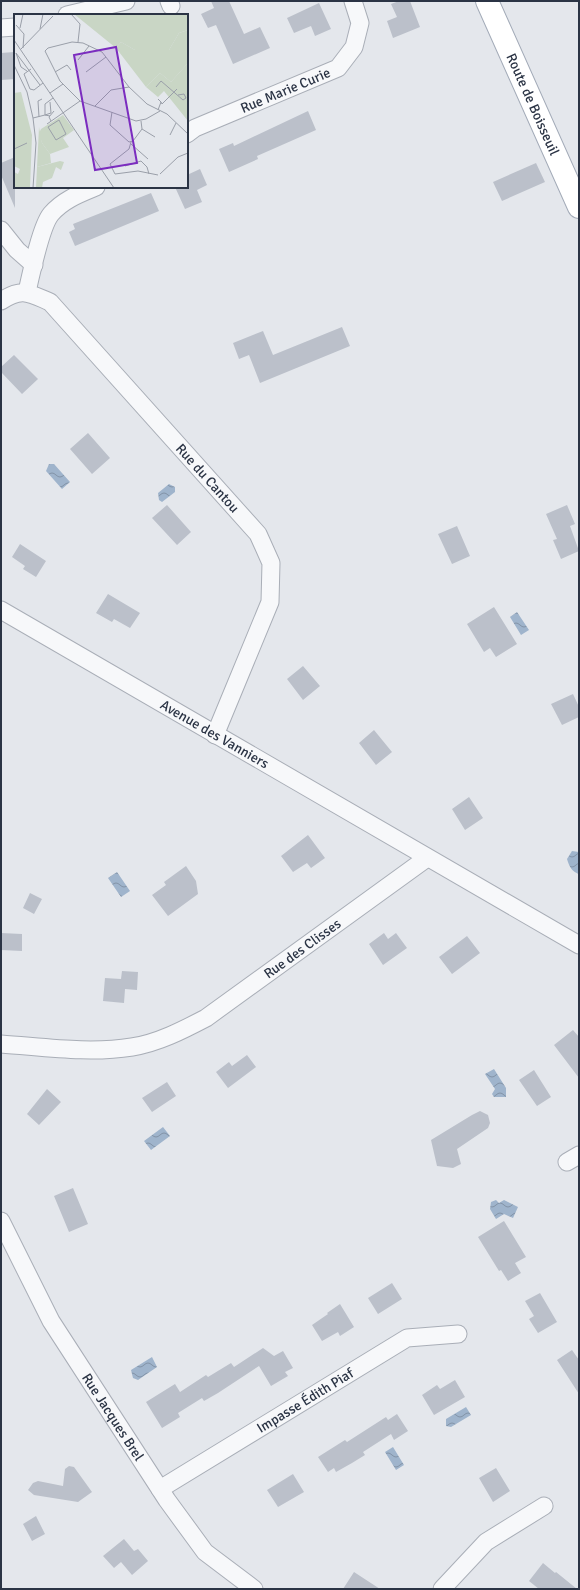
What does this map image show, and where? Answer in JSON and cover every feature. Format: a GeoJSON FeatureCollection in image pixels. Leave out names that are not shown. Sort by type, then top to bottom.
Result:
{"type":"FeatureCollection","features":[{"type":"Feature","properties":{"kind":"main road","name":"Route de Boisseuil"},"geometry":{"type":"LineString","coordinates":[[487,1],[579,207]]}},
{"type":"Feature","properties":{"kind":"street"},"geometry":{"type":"LineString","coordinates":[[71,14],[126,1]]}},
{"type":"Feature","properties":{"kind":"street","name":"Rue Marie Curie"},"geometry":{"type":"LineString","coordinates":[[188,133],[195,128],[338,68],[354,47],[360,23],[353,1]]}},
{"type":"Feature","properties":{"kind":"street"},"geometry":{"type":"LineString","coordinates":[[1,28],[14,26]]}},
{"type":"Feature","properties":{"kind":"street"},"geometry":{"type":"LineString","coordinates":[[1,302],[12,294],[27,292],[40,241],[50,215],[69,198],[94,188]]}},
{"type":"Feature","properties":{"kind":"street"},"geometry":{"type":"LineString","coordinates":[[1,230],[17,250],[34,265]]}},
{"type":"Feature","properties":{"kind":"street","name":"Rue du Cantou"},"geometry":{"type":"LineString","coordinates":[[27,292],[50,302],[258,534],[271,563],[270,602],[215,735]]}},
{"type":"Feature","properties":{"kind":"street","name":"Avenue des Vanniers"},"geometry":{"type":"LineString","coordinates":[[1,610],[427,858]]}},
{"type":"Feature","properties":{"kind":"street"},"geometry":{"type":"LineString","coordinates":[[427,858],[579,945]]}},
{"type":"Feature","properties":{"kind":"street","name":"Rue des Clisses"},"geometry":{"type":"LineString","coordinates":[[1,1044],[76,1050],[133,1047],[172,1035],[206,1018],[427,858]]}},
{"type":"Feature","properties":{"kind":"street","name":"Rue Jacques Brel"},"geometry":{"type":"LineString","coordinates":[[1,1221],[51,1321],[160,1489],[205,1552],[254,1589]]}},
{"type":"Feature","properties":{"kind":"street","name":"Impasse Édith Piaf"},"geometry":{"type":"LineString","coordinates":[[160,1489],[407,1338],[458,1334]]}},
{"type":"Feature","properties":{"kind":"street"},"geometry":{"type":"LineString","coordinates":[[442,1589],[486,1542],[544,1506]]}},
{"type":"Feature","properties":{"kind":"water"},"geometry":{"type":"Polygon","coordinates":[[[49,464],[54,464],[70,482],[62,489],[46,471],[49,464]]]}},
{"type":"Feature","properties":{"kind":"water"},"geometry":{"type":"Polygon","coordinates":[[[169,484],[175,487],[175,492],[162,502],[159,500],[158,493],[169,484]]]}},
{"type":"Feature","properties":{"kind":"water"},"geometry":{"type":"Polygon","coordinates":[[[517,612],[529,630],[521,635],[510,617],[517,612]]]}},
{"type":"Feature","properties":{"kind":"water"},"geometry":{"type":"Polygon","coordinates":[[[572,851],[579,852],[579,874],[574,872],[567,859],[572,851]]]}},
{"type":"Feature","properties":{"kind":"water"},"geometry":{"type":"Polygon","coordinates":[[[117,872],[130,891],[121,897],[108,878],[117,872]]]}},
{"type":"Feature","properties":{"kind":"water"},"geometry":{"type":"Polygon","coordinates":[[[494,1069],[506,1088],[506,1097],[494,1097],[492,1094],[495,1089],[485,1074],[494,1069]]]}},
{"type":"Feature","properties":{"kind":"water"},"geometry":{"type":"Polygon","coordinates":[[[163,1127],[170,1136],[151,1150],[144,1141],[163,1127]]]}},
{"type":"Feature","properties":{"kind":"water"},"geometry":{"type":"Polygon","coordinates":[[[496,1200],[499,1203],[504,1200],[518,1207],[513,1218],[504,1214],[496,1219],[490,1209],[491,1202],[496,1200]]]}},
{"type":"Feature","properties":{"kind":"water"},"geometry":{"type":"Polygon","coordinates":[[[152,1357],[157,1367],[138,1380],[133,1378],[131,1370],[152,1357]]]}},
{"type":"Feature","properties":{"kind":"water"},"geometry":{"type":"Polygon","coordinates":[[[466,1407],[471,1415],[451,1427],[446,1426],[446,1419],[466,1407]]]}},
{"type":"Feature","properties":{"kind":"water"},"geometry":{"type":"Polygon","coordinates":[[[393,1447],[404,1465],[396,1470],[385,1452],[393,1447]]]}},
{"type":"Feature","properties":{"kind":"building"},"geometry":{"type":"Polygon","coordinates":[[[211,1],[229,1],[244,34],[260,27],[270,48],[233,64],[216,25],[208,28],[201,14],[214,8],[211,1]]]}},
{"type":"Feature","properties":{"kind":"building"},"geometry":{"type":"Polygon","coordinates":[[[399,1],[410,1],[420,27],[393,38],[387,21],[397,17],[391,4],[399,1]]]}},
{"type":"Feature","properties":{"kind":"building"},"geometry":{"type":"Polygon","coordinates":[[[319,3],[331,29],[315,36],[311,26],[294,33],[287,18],[319,3]]]}},
{"type":"Feature","properties":{"kind":"building"},"geometry":{"type":"Polygon","coordinates":[[[14,52],[14,79],[1,80],[1,53],[14,52]]]}},
{"type":"Feature","properties":{"kind":"building"},"geometry":{"type":"Polygon","coordinates":[[[308,111],[316,130],[257,156],[258,159],[229,172],[219,149],[233,143],[234,146],[308,111]]]}},
{"type":"Feature","properties":{"kind":"building"},"geometry":{"type":"Polygon","coordinates":[[[14,157],[15,208],[1,175],[1,163],[14,157]]]}},
{"type":"Feature","properties":{"kind":"building"},"geometry":{"type":"Polygon","coordinates":[[[536,163],[545,182],[502,201],[493,182],[536,163]]]}},
{"type":"Feature","properties":{"kind":"building"},"geometry":{"type":"Polygon","coordinates":[[[200,169],[207,185],[197,190],[202,202],[185,209],[175,188],[188,188],[188,175],[200,169]]]}},
{"type":"Feature","properties":{"kind":"building"},"geometry":{"type":"Polygon","coordinates":[[[151,193],[159,211],[75,246],[69,232],[75,229],[73,224],[151,193]]]}},
{"type":"Feature","properties":{"kind":"building"},"geometry":{"type":"Polygon","coordinates":[[[342,327],[350,346],[260,383],[249,355],[239,359],[233,343],[263,331],[273,355],[342,327]]]}},
{"type":"Feature","properties":{"kind":"building"},"geometry":{"type":"Polygon","coordinates":[[[14,355],[38,379],[22,394],[1,372],[1,367],[14,355]]]}},
{"type":"Feature","properties":{"kind":"building"},"geometry":{"type":"Polygon","coordinates":[[[88,433],[110,458],[92,474],[70,449],[88,433]]]}},
{"type":"Feature","properties":{"kind":"building"},"geometry":{"type":"Polygon","coordinates":[[[167,505],[191,532],[177,545],[152,518],[167,505]]]}},
{"type":"Feature","properties":{"kind":"building"},"geometry":{"type":"Polygon","coordinates":[[[567,505],[575,524],[570,526],[579,551],[561,559],[553,540],[557,539],[546,514],[567,505]]]}},
{"type":"Feature","properties":{"kind":"building"},"geometry":{"type":"Polygon","coordinates":[[[457,526],[470,556],[452,564],[438,534],[457,526]]]}},
{"type":"Feature","properties":{"kind":"building"},"geometry":{"type":"Polygon","coordinates":[[[20,544],[46,561],[36,577],[23,569],[25,566],[12,557],[20,544]]]}},
{"type":"Feature","properties":{"kind":"building"},"geometry":{"type":"Polygon","coordinates":[[[108,594],[140,613],[130,628],[114,619],[112,622],[96,613],[108,594]]]}},
{"type":"Feature","properties":{"kind":"building"},"geometry":{"type":"Polygon","coordinates":[[[494,607],[517,644],[496,657],[490,648],[484,652],[467,624],[494,607]]]}},
{"type":"Feature","properties":{"kind":"building"},"geometry":{"type":"Polygon","coordinates":[[[303,666],[320,686],[303,700],[287,679],[303,666]]]}},
{"type":"Feature","properties":{"kind":"building"},"geometry":{"type":"Polygon","coordinates":[[[573,694],[579,707],[579,717],[562,725],[551,704],[573,694]]]}},
{"type":"Feature","properties":{"kind":"building"},"geometry":{"type":"Polygon","coordinates":[[[374,730],[392,752],[376,765],[359,743],[374,730]]]}},
{"type":"Feature","properties":{"kind":"building"},"geometry":{"type":"Polygon","coordinates":[[[469,797],[483,818],[465,830],[452,809],[469,797]]]}},
{"type":"Feature","properties":{"kind":"building"},"geometry":{"type":"Polygon","coordinates":[[[308,835],[325,858],[311,868],[307,863],[293,872],[281,856],[308,835]]]}},
{"type":"Feature","properties":{"kind":"building"},"geometry":{"type":"Polygon","coordinates":[[[186,866],[196,881],[198,894],[168,916],[152,895],[166,885],[164,882],[186,866]]]}},
{"type":"Feature","properties":{"kind":"building"},"geometry":{"type":"Polygon","coordinates":[[[30,893],[42,899],[34,914],[23,908],[30,893]]]}},
{"type":"Feature","properties":{"kind":"building"},"geometry":{"type":"Polygon","coordinates":[[[1,933],[22,934],[22,951],[1,950],[1,933]]]}},
{"type":"Feature","properties":{"kind":"building"},"geometry":{"type":"Polygon","coordinates":[[[384,933],[388,939],[396,933],[407,948],[383,965],[369,944],[384,933]]]}},
{"type":"Feature","properties":{"kind":"building"},"geometry":{"type":"Polygon","coordinates":[[[467,936],[480,953],[452,974],[439,957],[467,936]]]}},
{"type":"Feature","properties":{"kind":"building"},"geometry":{"type":"Polygon","coordinates":[[[122,971],[138,972],[137,990],[125,989],[124,1003],[103,1001],[105,978],[121,979],[122,971]]]}},
{"type":"Feature","properties":{"kind":"building"},"geometry":{"type":"Polygon","coordinates":[[[573,1030],[579,1037],[579,1078],[554,1045],[573,1030]]]}},
{"type":"Feature","properties":{"kind":"building"},"geometry":{"type":"Polygon","coordinates":[[[247,1055],[256,1067],[228,1088],[216,1072],[229,1062],[232,1066],[247,1055]]]}},
{"type":"Feature","properties":{"kind":"building"},"geometry":{"type":"Polygon","coordinates":[[[534,1070],[551,1097],[537,1106],[519,1080],[534,1070]]]}},
{"type":"Feature","properties":{"kind":"building"},"geometry":{"type":"Polygon","coordinates":[[[167,1082],[176,1096],[152,1112],[142,1098],[167,1082]]]}},
{"type":"Feature","properties":{"kind":"building"},"geometry":{"type":"Polygon","coordinates":[[[47,1089],[61,1102],[39,1125],[27,1114],[47,1089]]]}},
{"type":"Feature","properties":{"kind":"building"},"geometry":{"type":"Polygon","coordinates":[[[480,1111],[488,1115],[490,1123],[488,1128],[457,1149],[461,1164],[453,1168],[437,1166],[431,1140],[480,1111]]]}},
{"type":"Feature","properties":{"kind":"building"},"geometry":{"type":"Polygon","coordinates":[[[73,1188],[88,1224],[69,1232],[54,1196],[73,1188]]]}},
{"type":"Feature","properties":{"kind":"building"},"geometry":{"type":"Polygon","coordinates":[[[504,1221],[526,1257],[515,1263],[521,1273],[508,1281],[501,1270],[499,1271],[478,1237],[504,1221]]]}},
{"type":"Feature","properties":{"kind":"building"},"geometry":{"type":"Polygon","coordinates":[[[392,1283],[402,1299],[378,1314],[368,1298],[392,1283]]]}},
{"type":"Feature","properties":{"kind":"building"},"geometry":{"type":"Polygon","coordinates":[[[540,1293],[557,1322],[538,1333],[529,1319],[534,1316],[525,1301],[540,1293]]]}},
{"type":"Feature","properties":{"kind":"building"},"geometry":{"type":"Polygon","coordinates":[[[340,1304],[354,1327],[340,1336],[338,1332],[322,1341],[312,1325],[340,1304]]]}},
{"type":"Feature","properties":{"kind":"building"},"geometry":{"type":"Polygon","coordinates":[[[263,1348],[274,1356],[283,1351],[293,1368],[285,1372],[288,1376],[271,1386],[259,1366],[218,1393],[204,1401],[202,1398],[178,1413],[180,1417],[162,1428],[146,1402],[175,1384],[180,1392],[206,1375],[208,1377],[231,1363],[234,1367],[263,1348]]]}},
{"type":"Feature","properties":{"kind":"building"},"geometry":{"type":"Polygon","coordinates":[[[572,1350],[579,1360],[579,1394],[557,1360],[572,1350]]]}},
{"type":"Feature","properties":{"kind":"building"},"geometry":{"type":"Polygon","coordinates":[[[455,1380],[465,1397],[434,1415],[422,1395],[437,1385],[440,1389],[455,1380]]]}},
{"type":"Feature","properties":{"kind":"building"},"geometry":{"type":"Polygon","coordinates":[[[397,1414],[408,1431],[394,1440],[391,1434],[363,1452],[365,1455],[352,1463],[336,1472],[334,1468],[328,1472],[318,1457],[345,1440],[347,1442],[386,1417],[388,1420],[397,1414]]]}},
{"type":"Feature","properties":{"kind":"building"},"geometry":{"type":"Polygon","coordinates":[[[69,1466],[74,1467],[92,1492],[78,1502],[34,1495],[28,1490],[33,1483],[38,1481],[63,1486],[65,1469],[69,1466]]]}},
{"type":"Feature","properties":{"kind":"building"},"geometry":{"type":"Polygon","coordinates":[[[496,1468],[510,1491],[493,1502],[479,1478],[496,1468]]]}},
{"type":"Feature","properties":{"kind":"building"},"geometry":{"type":"Polygon","coordinates":[[[293,1474],[304,1492],[278,1507],[267,1490],[293,1474]]]}},
{"type":"Feature","properties":{"kind":"building"},"geometry":{"type":"Polygon","coordinates":[[[36,1516],[45,1534],[32,1541],[23,1524],[36,1516]]]}},
{"type":"Feature","properties":{"kind":"building"},"geometry":{"type":"Polygon","coordinates":[[[124,1539],[134,1551],[138,1549],[148,1561],[132,1575],[121,1562],[114,1568],[103,1556],[124,1539]]]}},
{"type":"Feature","properties":{"kind":"building"},"geometry":{"type":"Polygon","coordinates":[[[543,1563],[577,1589],[539,1589],[529,1581],[543,1563]]]}},
{"type":"Feature","properties":{"kind":"building"},"geometry":{"type":"Polygon","coordinates":[[[354,1572],[380,1589],[343,1589],[354,1572]]]}}]}
